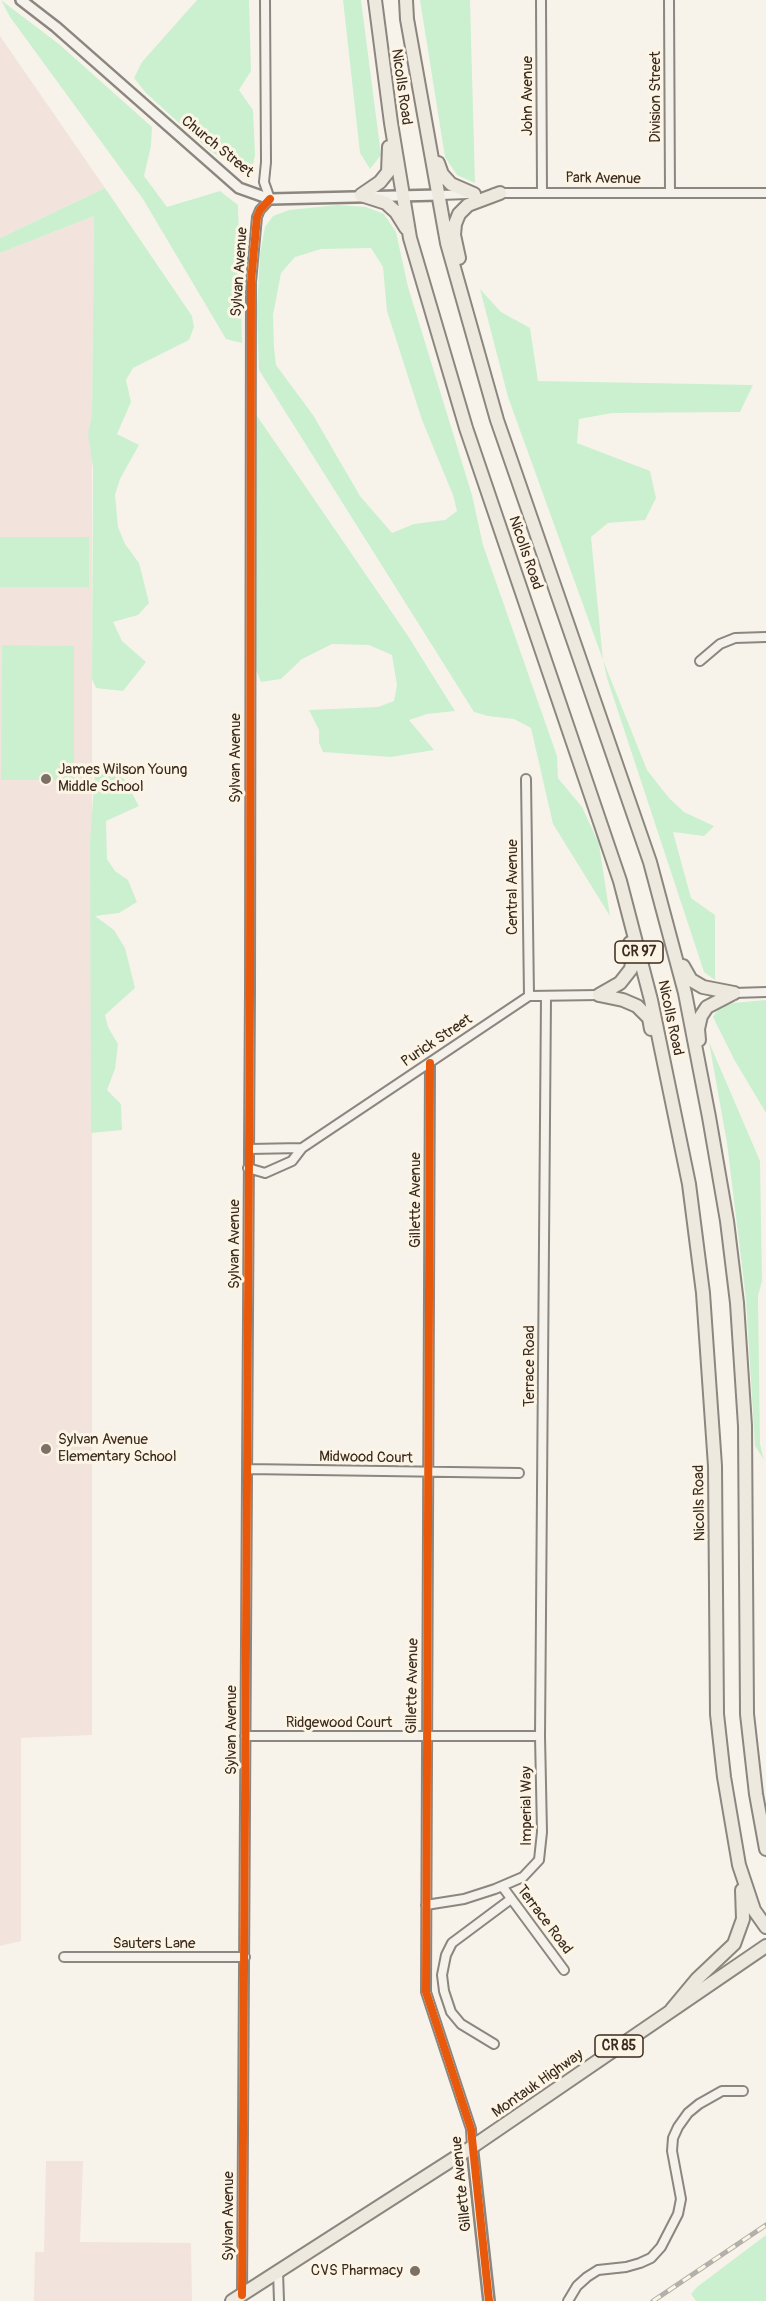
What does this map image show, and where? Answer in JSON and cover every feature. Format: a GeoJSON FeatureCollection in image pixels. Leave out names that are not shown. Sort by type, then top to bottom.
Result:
{"type":"FeatureCollection","features":[{"type":"Feature","properties":{"kind":"main road","name":"Nicolls Road"},"geometry":{"type":"LineString","coordinates":[[375,0],[391,123],[410,238],[466,428],[626,903],[650,994],[689,1184],[703,1293],[715,1466],[717,1714],[724,1777],[740,1865],[754,1910],[766,1927]]}},
{"type":"Feature","properties":{"kind":"main road","name":"Nicolls Road"},"geometry":{"type":"LineString","coordinates":[[406,0],[407,19],[447,243],[497,420],[650,862],[674,946],[701,1076],[728,1221],[737,1303],[745,1425],[747,1714],[756,1794],[766,1849]]}},
{"type":"Feature","properties":{"kind":"main road"},"geometry":{"type":"LineString","coordinates":[[426,121],[442,174],[459,189],[474,194]]}},
{"type":"Feature","properties":{"kind":"main road"},"geometry":{"type":"LineString","coordinates":[[361,195],[380,182],[388,172],[388,135],[391,123]]}},
{"type":"Feature","properties":{"kind":"main road"},"geometry":{"type":"LineString","coordinates":[[481,362],[476,326],[454,235],[455,224],[459,214],[468,205],[500,193]]}},
{"type":"Feature","properties":{"kind":"main road"},"geometry":{"type":"LineString","coordinates":[[361,195],[386,203],[396,212],[410,238]]}},
{"type":"Feature","properties":{"kind":"main road"},"geometry":{"type":"LineString","coordinates":[[599,995],[620,983],[631,969],[633,954],[625,923],[626,903]]}},
{"type":"Feature","properties":{"kind":"main road"},"geometry":{"type":"LineString","coordinates":[[674,946],[691,980],[703,987],[734,993]]}},
{"type":"Feature","properties":{"kind":"main road"},"geometry":{"type":"LineString","coordinates":[[701,1076],[698,1029],[701,1016],[707,1007],[734,993]]}},
{"type":"Feature","properties":{"kind":"main road"},"geometry":{"type":"LineString","coordinates":[[599,995],[623,1000],[636,1006],[649,1018],[657,1053],[663,1058]]}},
{"type":"Feature","properties":{"kind":"main road"},"geometry":{"type":"LineString","coordinates":[[672,2009],[697,1979],[734,1944],[740,1931],[744,1905],[740,1865]]}},
{"type":"Feature","properties":{"kind":"main road","name":"Montauk Highway"},"geometry":{"type":"LineString","coordinates":[[237,2298],[472,2147],[766,1946]]}},
{"type":"Feature","properties":{"kind":"street","name":"Church Street"},"geometry":{"type":"LineString","coordinates":[[21,0],[56,27],[239,188],[270,199],[403,194],[440,195]]}},
{"type":"Feature","properties":{"kind":"street"},"geometry":{"type":"LineString","coordinates":[[265,0],[266,162],[264,182],[270,199]]}},
{"type":"Feature","properties":{"kind":"street","name":"John Avenue"},"geometry":{"type":"LineString","coordinates":[[541,0],[542,192]]}},
{"type":"Feature","properties":{"kind":"street","name":"Division Street"},"geometry":{"type":"LineString","coordinates":[[669,0],[670,193]]}},
{"type":"Feature","properties":{"kind":"street","name":"Park Avenue"},"geometry":{"type":"LineString","coordinates":[[440,195],[542,192],[766,193]]}},
{"type":"Feature","properties":{"kind":"street","name":"Sylvan Avenue"},"geometry":{"type":"LineString","coordinates":[[237,2298],[245,1957],[251,282],[257,217],[270,199]]}},
{"type":"Feature","properties":{"kind":"street"},"geometry":{"type":"LineString","coordinates":[[700,661],[720,644],[735,638],[766,637]]}},
{"type":"Feature","properties":{"kind":"street","name":"Central Avenue"},"geometry":{"type":"LineString","coordinates":[[526,779],[528,996]]}},
{"type":"Feature","properties":{"kind":"street"},"geometry":{"type":"LineString","coordinates":[[734,993],[766,992]]}},
{"type":"Feature","properties":{"kind":"street"},"geometry":{"type":"LineString","coordinates":[[528,996],[599,995]]}},
{"type":"Feature","properties":{"kind":"street","name":"Purick Street"},"geometry":{"type":"LineString","coordinates":[[248,1168],[264,1173],[292,1161],[302,1148],[528,996]]}},
{"type":"Feature","properties":{"kind":"street","name":"Terrace Road"},"geometry":{"type":"LineString","coordinates":[[540,1736],[546,997]]}},
{"type":"Feature","properties":{"kind":"street","name":"Gillette Avenue"},"geometry":{"type":"LineString","coordinates":[[430,1063],[426,1992],[471,2129],[489,2301]]}},
{"type":"Feature","properties":{"kind":"street"},"geometry":{"type":"LineString","coordinates":[[249,1149],[302,1148]]}},
{"type":"Feature","properties":{"kind":"street","name":"Midwood Court"},"geometry":{"type":"LineString","coordinates":[[247,1468],[519,1473]]}},
{"type":"Feature","properties":{"kind":"street","name":"Ridgewood Court"},"geometry":{"type":"LineString","coordinates":[[245,1736],[540,1736]]}},
{"type":"Feature","properties":{"kind":"street","name":"Imperial Way"},"geometry":{"type":"LineString","coordinates":[[426,1905],[464,1899],[502,1886],[523,1877],[539,1860],[542,1832],[540,1736]]}},
{"type":"Feature","properties":{"kind":"street","name":"Terrace Road"},"geometry":{"type":"LineString","coordinates":[[502,1886],[564,1970]]}},
{"type":"Feature","properties":{"kind":"street"},"geometry":{"type":"LineString","coordinates":[[494,2044],[461,2024],[451,2012],[444,1991],[442,1975],[446,1955],[452,1943],[512,1899]]}},
{"type":"Feature","properties":{"kind":"street","name":"Sauters Lane"},"geometry":{"type":"LineString","coordinates":[[64,1957],[245,1957]]}},
{"type":"Feature","properties":{"kind":"street"},"geometry":{"type":"LineString","coordinates":[[568,2301],[577,2286],[598,2270],[640,2263],[651,2258],[661,2247],[678,2214],[681,2199],[672,2151],[678,2127],[693,2109],[722,2091],[743,2091]]}},
{"type":"Feature","properties":{"kind":"street"},"geometry":{"type":"LineString","coordinates":[[278,2272],[279,2301]]}},
{"type":"Feature","properties":{"kind":"shaded area"},"geometry":{"type":"Polygon","coordinates":[[[0,36],[105,188],[0,238],[0,36]]]}},
{"type":"Feature","properties":{"kind":"shaded area"},"geometry":{"type":"Polygon","coordinates":[[[94,216],[92,1735],[21,1738],[21,1941],[0,1946],[0,253],[94,216]]]}},
{"type":"Feature","properties":{"kind":"shaded area"},"geometry":{"type":"Polygon","coordinates":[[[46,2161],[83,2161],[80,2242],[191,2243],[192,2301],[34,2301],[35,2252],[44,2252],[46,2161]]]}},
{"type":"Feature","properties":{"kind":"green space"},"geometry":{"type":"Polygon","coordinates":[[[1,0],[60,45],[152,127],[151,146],[144,176],[167,207],[220,191],[238,205],[242,343],[226,339],[143,199],[10,17],[1,0]]]}},
{"type":"Feature","properties":{"kind":"green space"},"geometry":{"type":"Polygon","coordinates":[[[197,0],[249,0],[251,71],[239,90],[253,110],[255,155],[252,170],[240,170],[209,150],[146,93],[134,78],[142,62],[197,0]]]}},
{"type":"Feature","properties":{"kind":"green space"},"geometry":{"type":"Polygon","coordinates":[[[343,0],[361,0],[381,155],[370,169],[360,153],[343,0]]]}},
{"type":"Feature","properties":{"kind":"green space"},"geometry":{"type":"Polygon","coordinates":[[[420,0],[470,0],[475,183],[457,175],[445,157],[420,0]]]}},
{"type":"Feature","properties":{"kind":"green space"},"geometry":{"type":"Polygon","coordinates":[[[105,188],[192,316],[194,327],[189,340],[133,368],[126,380],[131,402],[117,434],[139,445],[120,479],[115,495],[118,527],[125,544],[139,563],[149,603],[138,615],[113,622],[122,641],[146,662],[123,691],[96,688],[92,679],[93,468],[88,434],[92,415],[94,216],[0,253],[0,238],[105,188]]]}},
{"type":"Feature","properties":{"kind":"green space"},"geometry":{"type":"Polygon","coordinates":[[[338,205],[366,207],[384,214],[396,232],[408,287],[472,495],[483,545],[557,756],[558,778],[582,807],[599,844],[610,916],[553,824],[531,728],[514,719],[474,712],[259,370],[257,309],[260,254],[265,227],[273,216],[289,210],[338,205]],[[371,248],[321,249],[295,257],[281,273],[273,315],[274,348],[276,365],[313,415],[360,496],[392,533],[414,524],[445,520],[457,511],[453,495],[422,420],[387,311],[383,267],[371,248]]]}},
{"type":"Feature","properties":{"kind":"green space"},"geometry":{"type":"Polygon","coordinates":[[[480,289],[501,312],[530,328],[538,381],[753,385],[740,412],[612,413],[579,419],[577,443],[650,471],[656,498],[645,520],[608,523],[591,537],[603,660],[508,397],[480,289]]]}},
{"type":"Feature","properties":{"kind":"green space"},"geometry":{"type":"Polygon","coordinates":[[[255,413],[408,636],[455,711],[427,714],[409,720],[434,750],[391,757],[323,752],[319,743],[319,730],[309,710],[378,707],[394,701],[397,685],[392,655],[369,645],[332,644],[302,659],[281,679],[261,682],[254,665],[255,413]]]}},
{"type":"Feature","properties":{"kind":"green space"},"geometry":{"type":"Polygon","coordinates":[[[0,537],[89,537],[89,587],[0,587],[0,537]]]}},
{"type":"Feature","properties":{"kind":"green space"},"geometry":{"type":"Polygon","coordinates":[[[2,645],[74,646],[74,780],[1,780],[2,645]]]}},
{"type":"Feature","properties":{"kind":"green space"},"geometry":{"type":"Polygon","coordinates":[[[603,660],[647,770],[669,798],[684,812],[714,826],[704,836],[673,832],[691,898],[715,915],[715,980],[704,972],[603,660]]]}},
{"type":"Feature","properties":{"kind":"green space"},"geometry":{"type":"Polygon","coordinates":[[[109,762],[110,771],[124,779],[139,806],[106,821],[107,859],[115,871],[128,880],[137,902],[119,913],[95,916],[114,930],[125,948],[135,988],[105,1015],[108,1027],[118,1044],[115,1069],[107,1090],[121,1104],[122,1130],[91,1133],[90,841],[95,771],[109,762]]]}},
{"type":"Feature","properties":{"kind":"green space"},"geometry":{"type":"Polygon","coordinates":[[[766,1000],[766,1113],[735,1061],[713,1017],[719,1008],[733,1003],[766,1000]]]}},
{"type":"Feature","properties":{"kind":"green space"},"geometry":{"type":"Polygon","coordinates":[[[709,1042],[760,1161],[762,1281],[758,1296],[760,1444],[764,1460],[755,1446],[746,1299],[727,1143],[709,1042]]]}},
{"type":"Feature","properties":{"kind":"green space"},"geometry":{"type":"Polygon","coordinates":[[[766,2235],[766,2301],[696,2301],[691,2294],[697,2287],[766,2235]]]}},
{"type":"Feature","properties":{"kind":"railway"},"geometry":{"type":"LineString","coordinates":[[653,2301],[766,2225]]}},
{"type":"Feature","properties":{"kind":"cycle path"},"geometry":{"type":"LineString","coordinates":[[242,2295],[250,991],[251,282],[257,217],[270,199]]}},
{"type":"Feature","properties":{"kind":"cycle path"},"geometry":{"type":"LineString","coordinates":[[430,1063],[426,1992],[471,2129],[489,2301]]}},
{"type":"Feature","properties":{"kind":"place","name":"James Wilson Young Middle School"},"geometry":{"type":"Point","coordinates":[46,779]}},
{"type":"Feature","properties":{"kind":"place","name":"Sylvan Avenue Elementary School"},"geometry":{"type":"Point","coordinates":[46,1449]}},
{"type":"Feature","properties":{"kind":"place","name":"CVS Pharmacy"},"geometry":{"type":"Point","coordinates":[415,2271]}}]}
